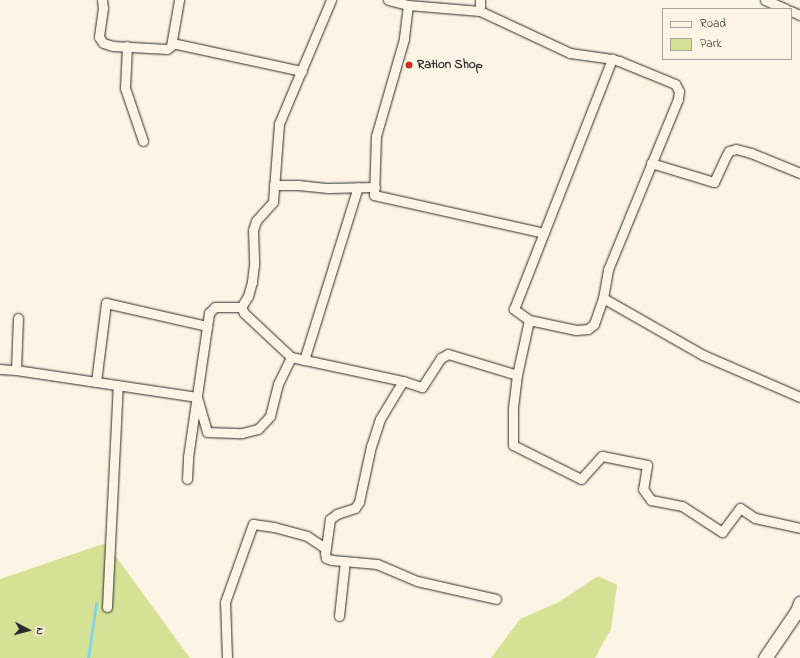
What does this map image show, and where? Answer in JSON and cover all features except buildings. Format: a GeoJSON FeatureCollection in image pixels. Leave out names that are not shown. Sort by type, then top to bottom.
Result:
{"type":"FeatureCollection","features":[{"type":"Feature","properties":{"kind":"street"},"geometry":{"type":"LineString","coordinates":[[102,0],[100,41],[107,45],[167,49],[170,48],[172,44],[179,0]]}},
{"type":"Feature","properties":{"kind":"street"},"geometry":{"type":"LineString","coordinates":[[241,307],[248,296],[252,282],[254,265],[253,230],[256,221],[273,202],[279,124],[331,0]]}},
{"type":"Feature","properties":{"kind":"street"},"geometry":{"type":"LineString","coordinates":[[388,0],[408,5],[480,11],[570,53],[612,59],[675,84],[679,91],[678,99],[608,270],[603,298],[594,324],[588,329],[576,330],[529,320],[514,309],[612,59]]}},
{"type":"Feature","properties":{"kind":"street"},"geometry":{"type":"LineString","coordinates":[[480,0],[480,11]]}},
{"type":"Feature","properties":{"kind":"street"},"geometry":{"type":"LineString","coordinates":[[765,0],[784,8]]}},
{"type":"Feature","properties":{"kind":"street"},"geometry":{"type":"LineString","coordinates":[[408,5],[404,39],[376,136],[374,195],[544,233]]}},
{"type":"Feature","properties":{"kind":"street"},"geometry":{"type":"LineString","coordinates":[[172,44],[302,71]]}},
{"type":"Feature","properties":{"kind":"street"},"geometry":{"type":"LineString","coordinates":[[127,46],[125,88],[143,142]]}},
{"type":"Feature","properties":{"kind":"street"},"geometry":{"type":"LineString","coordinates":[[652,163],[714,182],[729,151],[736,149],[751,153],[800,173]]}},
{"type":"Feature","properties":{"kind":"street"},"geometry":{"type":"LineString","coordinates":[[274,185],[298,185],[328,188],[375,187]]}},
{"type":"Feature","properties":{"kind":"street"},"geometry":{"type":"LineString","coordinates":[[304,360],[358,187]]}},
{"type":"Feature","properties":{"kind":"street"},"geometry":{"type":"LineString","coordinates":[[603,298],[703,356],[800,397]]}},
{"type":"Feature","properties":{"kind":"street"},"geometry":{"type":"LineString","coordinates":[[96,382],[106,303],[207,326]]}},
{"type":"Feature","properties":{"kind":"street"},"geometry":{"type":"LineString","coordinates":[[187,479],[188,457],[209,313],[215,307],[241,307]]}},
{"type":"Feature","properties":{"kind":"street"},"geometry":{"type":"LineString","coordinates":[[241,307],[244,313],[291,357],[403,380],[422,386],[441,358],[448,354],[517,375]]}},
{"type":"Feature","properties":{"kind":"street"},"geometry":{"type":"LineString","coordinates":[[16,370],[18,318]]}},
{"type":"Feature","properties":{"kind":"street"},"geometry":{"type":"LineString","coordinates":[[529,320],[517,375],[513,409],[513,445],[581,479],[602,456],[647,465],[643,489],[651,500],[682,506],[722,532],[740,508],[755,518],[800,528]]}},
{"type":"Feature","properties":{"kind":"street"},"geometry":{"type":"LineString","coordinates":[[197,397],[207,432],[242,433],[258,429],[270,416],[278,384],[291,357]]}},
{"type":"Feature","properties":{"kind":"street"},"geometry":{"type":"LineString","coordinates":[[0,369],[16,370],[197,397]]}},
{"type":"Feature","properties":{"kind":"street"},"geometry":{"type":"LineString","coordinates":[[403,380],[380,419],[371,446],[359,502],[354,508],[337,514],[330,519],[325,548],[326,558],[377,564],[417,581],[496,599]]}},
{"type":"Feature","properties":{"kind":"street"},"geometry":{"type":"LineString","coordinates":[[107,607],[118,385]]}},
{"type":"Feature","properties":{"kind":"street"},"geometry":{"type":"LineString","coordinates":[[227,658],[225,602],[253,524],[274,527],[307,536],[325,548]]}},
{"type":"Feature","properties":{"kind":"street"},"geometry":{"type":"LineString","coordinates":[[340,616],[345,561]]}},
{"type":"Feature","properties":{"kind":"street"},"geometry":{"type":"LineString","coordinates":[[765,658],[797,610],[800,603]]}},
{"type":"Feature","properties":{"kind":"green space"},"geometry":{"type":"Polygon","coordinates":[[[106,543],[190,658],[0,658],[0,579],[106,543]]]}},
{"type":"Feature","properties":{"kind":"green space"},"geometry":{"type":"Polygon","coordinates":[[[598,576],[617,585],[611,629],[595,658],[491,658],[520,619],[559,602],[598,576]]]}},
{"type":"Feature","properties":{"kind":"waterway"},"geometry":{"type":"LineString","coordinates":[[88,658],[96,604]]}},
{"type":"Feature","properties":{"kind":"place","name":"Ration Shop"},"geometry":{"type":"Point","coordinates":[409,65]}}]}
